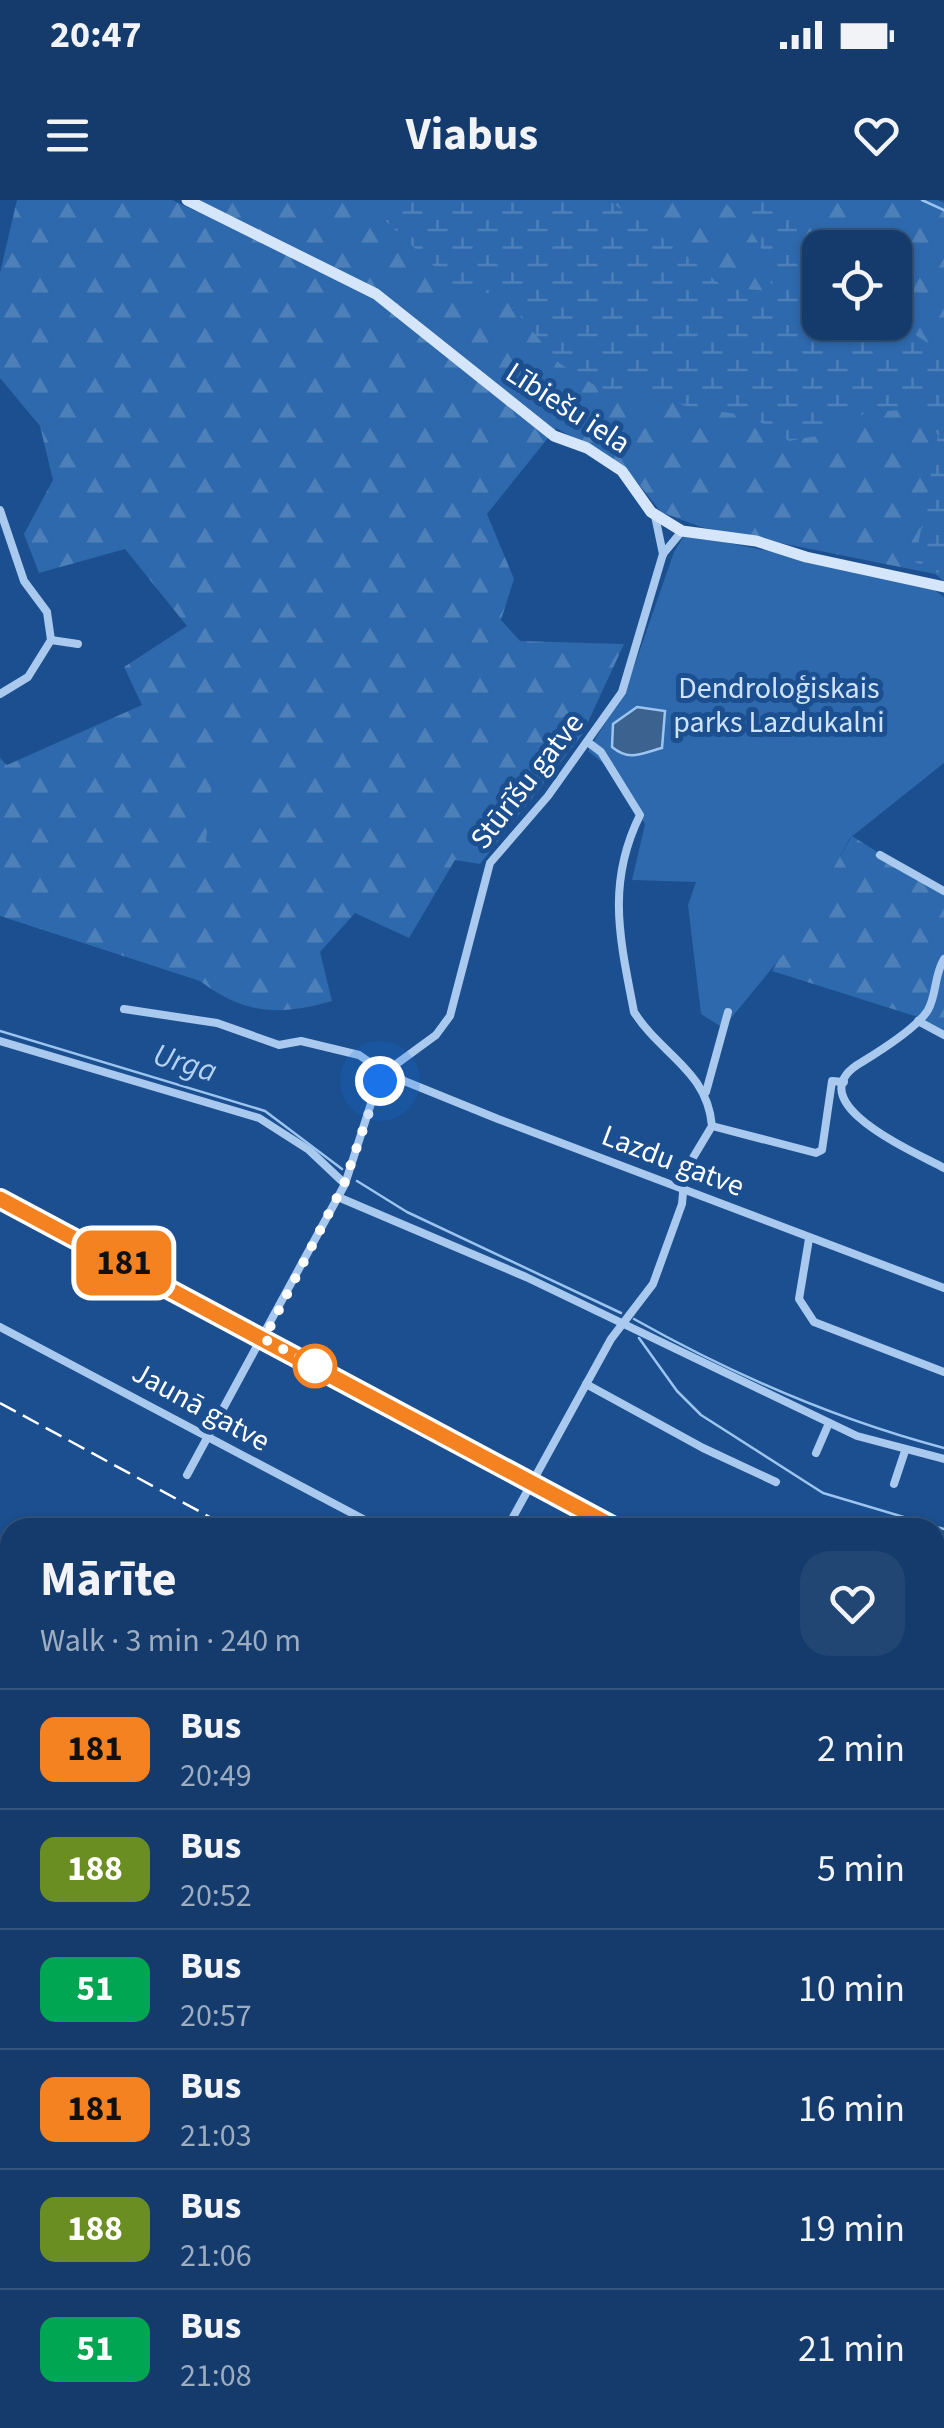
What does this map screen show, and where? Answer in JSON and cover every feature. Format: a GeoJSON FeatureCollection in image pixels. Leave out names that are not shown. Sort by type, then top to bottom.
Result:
{"type":"FeatureCollection","features":[{"type":"Feature","properties":{"kind":"street","name":"Lībiešu iela"},"geometry":{"type":"LineString","coordinates":[[187,200],[376,294],[554,436],[587,448],[622,472],[654,516],[682,531],[756,541],[806,557],[944,587]]}},
{"type":"Feature","properties":{"kind":"street"},"geometry":{"type":"LineString","coordinates":[[0,510],[6,521],[4,545],[47,612],[52,640],[28,677],[0,694]]}},
{"type":"Feature","properties":{"kind":"street"},"geometry":{"type":"LineString","coordinates":[[654,516],[662,554]]}},
{"type":"Feature","properties":{"kind":"street","name":"Stūrīšu gatve"},"geometry":{"type":"LineString","coordinates":[[187,1475],[210,1439],[338,1197],[376,1088],[387,1074],[445,1026],[463,981],[490,863],[589,743],[628,679],[662,554],[682,531]]}},
{"type":"Feature","properties":{"kind":"street"},"geometry":{"type":"LineString","coordinates":[[52,640],[78,644]]}},
{"type":"Feature","properties":{"kind":"street"},"geometry":{"type":"LineString","coordinates":[[589,743],[600,752],[640,814],[623,852],[617,882],[634,1012],[646,1030],[706,1092]]}},
{"type":"Feature","properties":{"kind":"street"},"geometry":{"type":"LineString","coordinates":[[880,855],[944,891]]}},
{"type":"Feature","properties":{"kind":"street"},"geometry":{"type":"LineString","coordinates":[[944,960],[928,1010],[878,1054],[858,1064],[844,1082],[842,1096],[853,1116],[944,1168]]}},
{"type":"Feature","properties":{"kind":"street","name":"Lazdu gatve"},"geometry":{"type":"LineString","coordinates":[[124,1009],[217,1023],[279,1045],[301,1041],[360,1054],[387,1074],[944,1288]]}},
{"type":"Feature","properties":{"kind":"street"},"geometry":{"type":"LineString","coordinates":[[513,1518],[586,1384],[661,1265],[682,1204],[684,1171],[712,1126],[706,1092],[728,1012]]}},
{"type":"Feature","properties":{"kind":"street"},"geometry":{"type":"LineString","coordinates":[[918,1021],[944,1035]]}},
{"type":"Feature","properties":{"kind":"street"},"geometry":{"type":"LineString","coordinates":[[0,1040],[259,1118],[309,1150],[344,1184]]}},
{"type":"Feature","properties":{"kind":"street"},"geometry":{"type":"LineString","coordinates":[[712,1126],[816,1153],[822,1150],[832,1081],[844,1082]]}},
{"type":"Feature","properties":{"kind":"street"},"geometry":{"type":"LineString","coordinates":[[338,1197],[624,1322],[829,1422],[905,1451],[944,1459]]}},
{"type":"Feature","properties":{"kind":"street"},"geometry":{"type":"LineString","coordinates":[[0,1199],[597,1518]]}},
{"type":"Feature","properties":{"kind":"street"},"geometry":{"type":"LineString","coordinates":[[809,1239],[799,1299],[814,1322],[944,1372]]}},
{"type":"Feature","properties":{"kind":"street","name":"Jaunā gatve"},"geometry":{"type":"LineString","coordinates":[[0,1326],[361,1518]]}},
{"type":"Feature","properties":{"kind":"street"},"geometry":{"type":"LineString","coordinates":[[586,1384],[702,1448],[776,1482]]}},
{"type":"Feature","properties":{"kind":"street"},"geometry":{"type":"LineString","coordinates":[[816,1453],[829,1422]]}},
{"type":"Feature","properties":{"kind":"street"},"geometry":{"type":"LineString","coordinates":[[894,1484],[905,1451]]}},
{"type":"Feature","properties":{"kind":"green space"},"geometry":{"type":"Polygon","coordinates":[[[17,200],[172,200],[196,211],[201,200],[938,200],[944,203],[944,581],[935,574],[701,527],[661,512],[626,468],[556,428],[487,514],[514,579],[501,620],[520,641],[624,644],[582,735],[480,864],[455,860],[409,938],[355,913],[320,952],[332,1001],[296,1009],[248,1006],[200,981],[0,916],[0,758],[7,765],[142,705],[124,667],[187,626],[125,549],[39,573],[24,534],[53,480],[40,426],[0,378],[0,273],[17,200]]]}},
{"type":"Feature","properties":{"kind":"green space"},"geometry":{"type":"Polygon","coordinates":[[[363,200],[608,200],[676,247],[723,287],[770,291],[764,253],[741,219],[722,200],[783,200],[802,241],[802,340],[912,340],[912,333],[944,353],[944,576],[915,562],[938,436],[924,409],[867,412],[821,435],[789,441],[751,416],[688,407],[655,394],[610,395],[559,363],[500,292],[465,295],[363,200]]]}},
{"type":"Feature","properties":{"kind":"green space","name":"Dendroloģiskais parks Lazdukalni"},"geometry":{"type":"Polygon","coordinates":[[[685,534],[925,583],[944,597],[944,763],[850,838],[791,945],[723,1028],[701,1014],[688,905],[696,882],[632,880],[645,824],[607,766],[588,751],[627,687],[674,552],[685,534]]]}},
{"type":"Feature","properties":{"kind":"green space"},"geometry":{"type":"Polygon","coordinates":[[[219,718],[254,719],[241,850],[206,841],[219,718]]]}},
{"type":"Feature","properties":{"kind":"green space"},"geometry":{"type":"Polygon","coordinates":[[[852,836],[944,894],[944,1038],[918,1017],[772,971],[852,836]]]}},
{"type":"Feature","properties":{"kind":"shaded area"},"geometry":{"type":"Polygon","coordinates":[[[637,707],[665,711],[662,748],[625,754],[612,747],[613,724],[637,707]]]}},
{"type":"Feature","properties":{"kind":"waterway"},"geometry":{"type":"LineString","coordinates":[[922,200],[944,210]]}},
{"type":"Feature","properties":{"kind":"waterway","name":"Urga"},"geometry":{"type":"LineString","coordinates":[[0,1031],[265,1111],[342,1169]]}},
{"type":"Feature","properties":{"kind":"waterway","name":"Urga"},"geometry":{"type":"LineString","coordinates":[[357,1181],[407,1212],[621,1313]]}},
{"type":"Feature","properties":{"kind":"waterway","name":"Urga"},"geometry":{"type":"LineString","coordinates":[[634,1319],[785,1393],[864,1424],[944,1448]]}},
{"type":"Feature","properties":{"kind":"waterway"},"geometry":{"type":"LineString","coordinates":[[639,1338],[677,1391],[701,1415],[823,1493],[907,1518]]}},
{"type":"Feature","properties":{"kind":"railway"},"geometry":{"type":"LineString","coordinates":[[0,1403],[212,1518]]}},
{"type":"Feature","properties":{"kind":"bus line","name":"181"},"geometry":{"type":"LineString","coordinates":[[0,1199],[597,1518]]}},
{"type":"Feature","properties":{"kind":"route"},"geometry":{"type":"LineString","coordinates":[[315,1366],[264,1339],[353,1164],[380,1081]]}}]}
